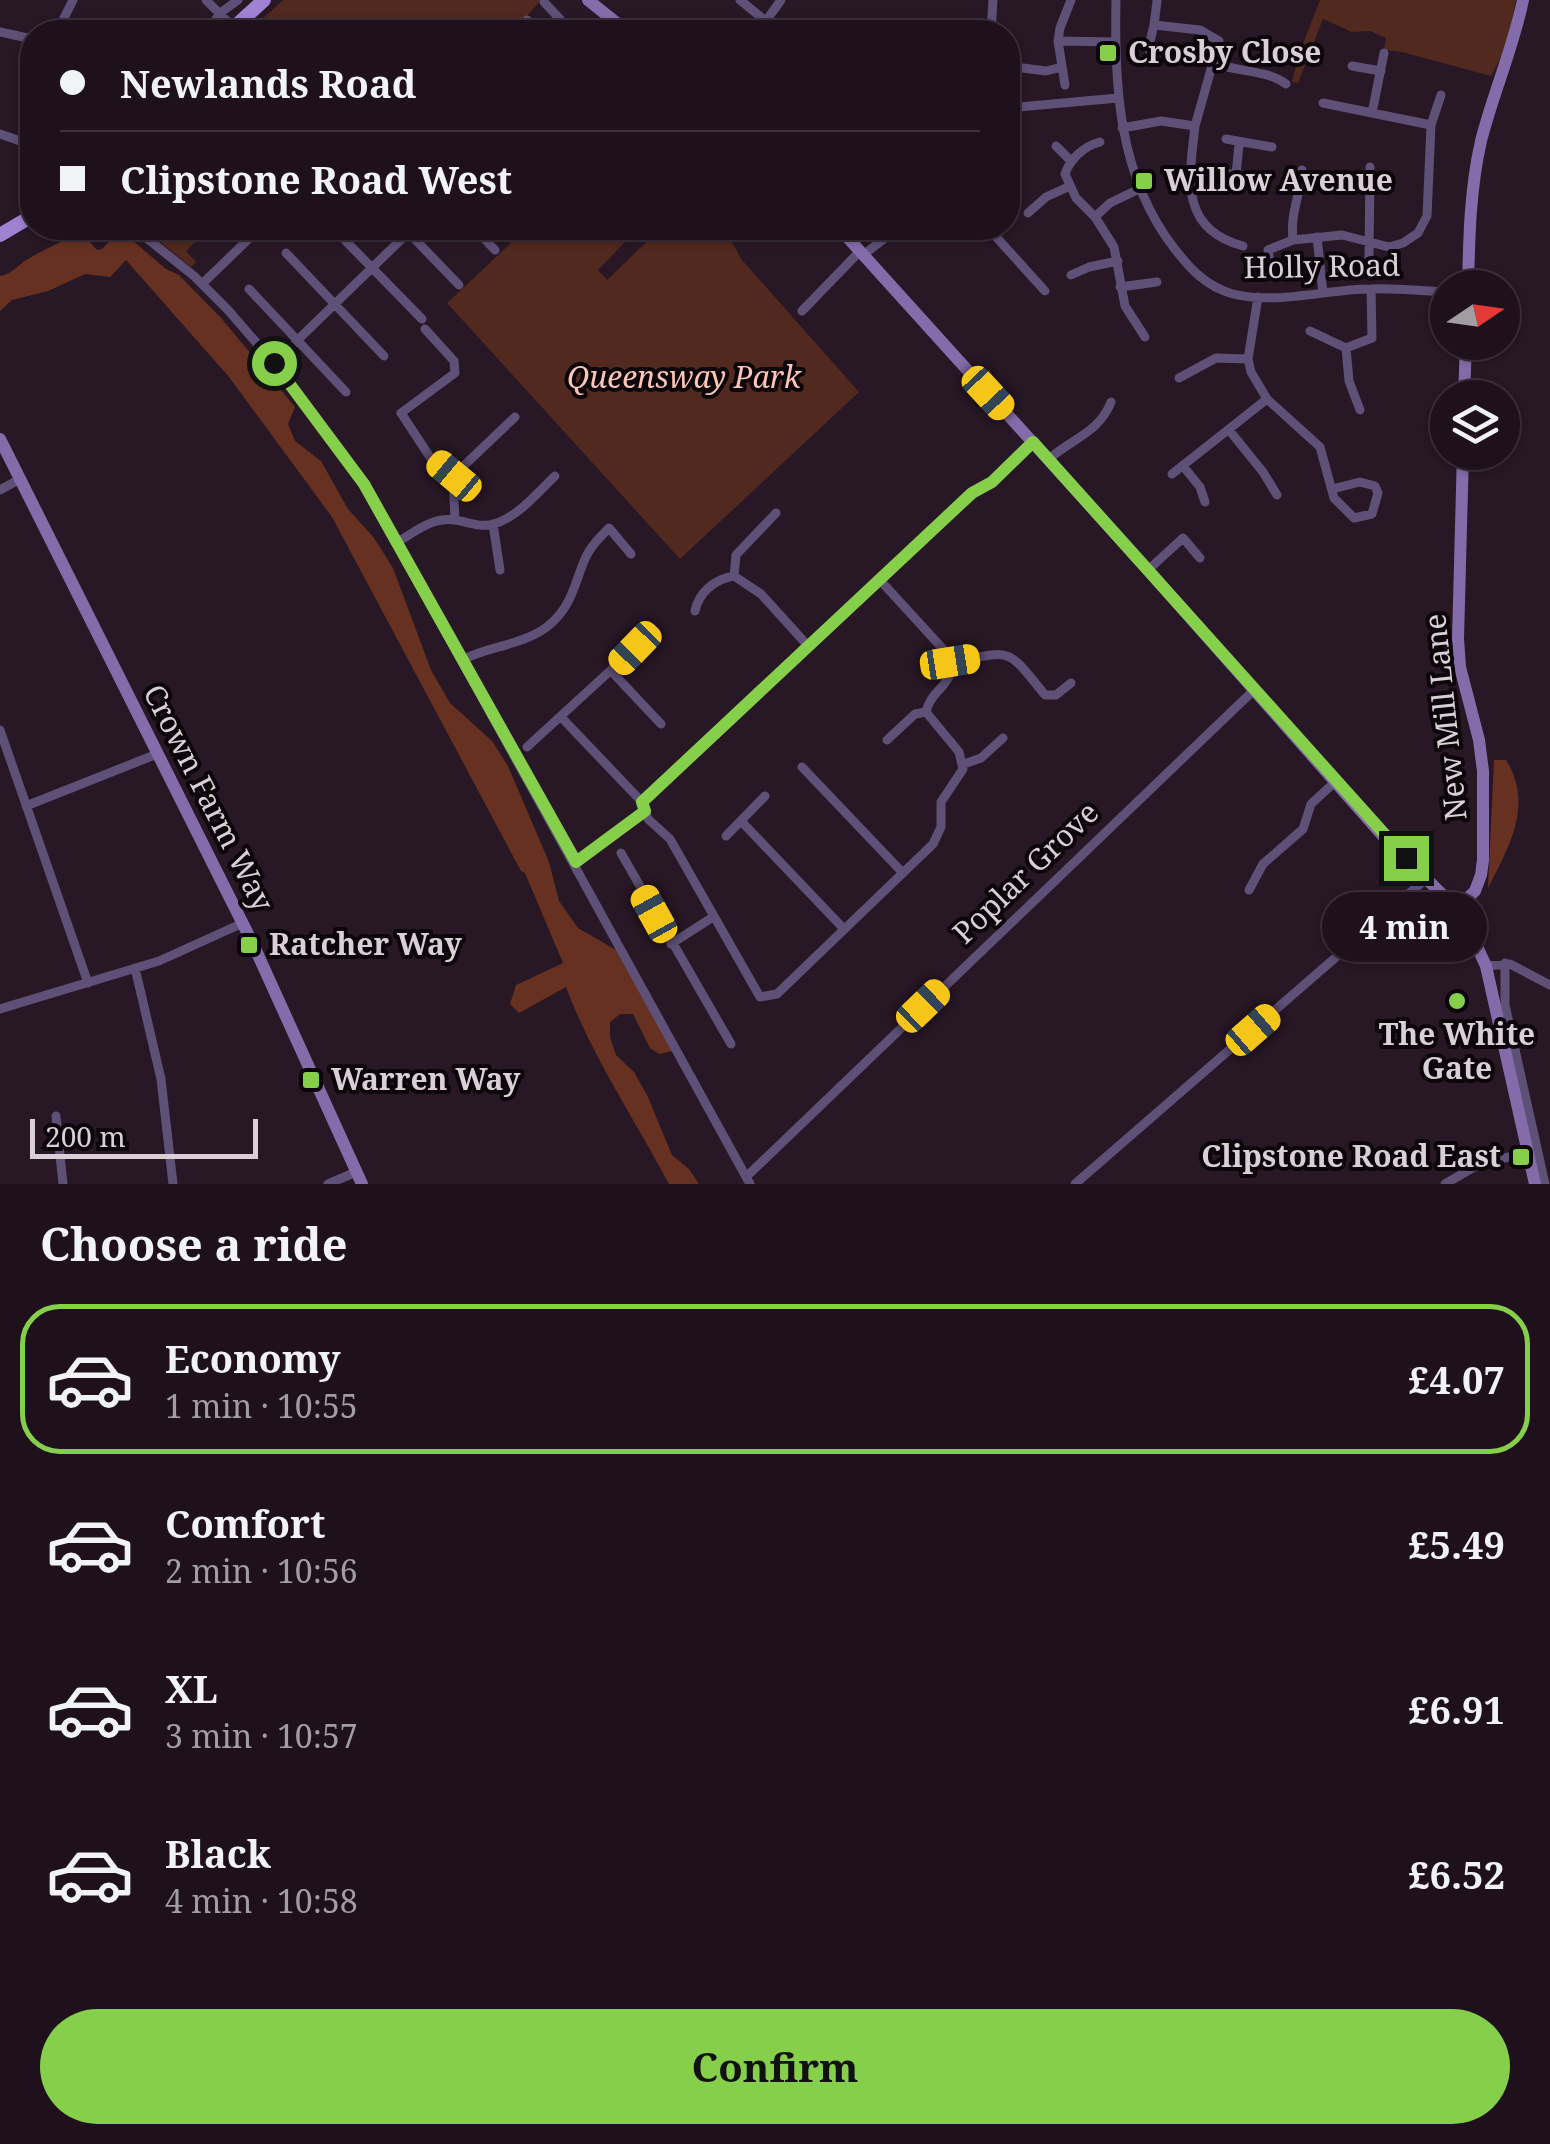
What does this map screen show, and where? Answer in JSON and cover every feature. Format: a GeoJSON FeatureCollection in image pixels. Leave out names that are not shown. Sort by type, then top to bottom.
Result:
{"type":"FeatureCollection","features":[{"type":"Feature","properties":{"kind":"main road"},"geometry":{"type":"LineString","coordinates":[[243,20],[264,0]]}},
{"type":"Feature","properties":{"kind":"street"},"geometry":{"type":"LineString","coordinates":[[206,0],[224,20]]}},
{"type":"Feature","properties":{"kind":"street"},"geometry":{"type":"LineString","coordinates":[[215,20],[238,0]]}},
{"type":"Feature","properties":{"kind":"street"},"geometry":{"type":"LineString","coordinates":[[588,0],[611,20]]}},
{"type":"Feature","properties":{"kind":"street"},"geometry":{"type":"LineString","coordinates":[[740,0],[765,20]]}},
{"type":"Feature","properties":{"kind":"street"},"geometry":{"type":"LineString","coordinates":[[1065,84],[1058,40],[1070,0]]}},
{"type":"Feature","properties":{"kind":"street","name":"Holly Road"},"geometry":{"type":"LineString","coordinates":[[1116,0],[1118,98],[1139,190],[1163,233],[1199,277],[1234,294],[1258,298],[1371,288],[1430,291]]}},
{"type":"Feature","properties":{"kind":"street"},"geometry":{"type":"LineString","coordinates":[[1468,270],[1477,162],[1491,104],[1513,45],[1522,0]]}},
{"type":"Feature","properties":{"kind":"street"},"geometry":{"type":"LineString","coordinates":[[1138,61],[1150,60],[1156,1]]}},
{"type":"Feature","properties":{"kind":"street"},"geometry":{"type":"LineString","coordinates":[[1154,25],[1200,30],[1219,40],[1195,126],[1190,170],[1194,209],[1216,236],[1242,246]]}},
{"type":"Feature","properties":{"kind":"street"},"geometry":{"type":"LineString","coordinates":[[1058,40],[1115,42]]}},
{"type":"Feature","properties":{"kind":"street"},"geometry":{"type":"LineString","coordinates":[[1372,113],[1384,53]]}},
{"type":"Feature","properties":{"kind":"street"},"geometry":{"type":"LineString","coordinates":[[1211,62],[1232,71],[1263,72],[1286,84]]}},
{"type":"Feature","properties":{"kind":"street"},"geometry":{"type":"LineString","coordinates":[[1352,66],[1381,71]]}},
{"type":"Feature","properties":{"kind":"street"},"geometry":{"type":"LineString","coordinates":[[1023,68],[1046,71],[1062,67]]}},
{"type":"Feature","properties":{"kind":"street"},"geometry":{"type":"LineString","coordinates":[[1272,276],[1268,250],[1293,240],[1342,235],[1390,247],[1404,243],[1418,232],[1427,216],[1431,125],[1441,95]]}},
{"type":"Feature","properties":{"kind":"street"},"geometry":{"type":"LineString","coordinates":[[1020,107],[1118,98]]}},
{"type":"Feature","properties":{"kind":"street"},"geometry":{"type":"LineString","coordinates":[[1323,104],[1431,125]]}},
{"type":"Feature","properties":{"kind":"street"},"geometry":{"type":"LineString","coordinates":[[1122,128],[1160,120],[1195,126]]}},
{"type":"Feature","properties":{"kind":"street"},"geometry":{"type":"LineString","coordinates":[[1226,139],[1272,147]]}},
{"type":"Feature","properties":{"kind":"street"},"geometry":{"type":"LineString","coordinates":[[1100,142],[1086,147],[1065,174],[1068,187],[1095,216],[1114,247],[1124,306],[1145,337]]}},
{"type":"Feature","properties":{"kind":"street"},"geometry":{"type":"LineString","coordinates":[[1190,170],[1240,174],[1239,144]]}},
{"type":"Feature","properties":{"kind":"street"},"geometry":{"type":"LineString","coordinates":[[1056,146],[1071,162]]}},
{"type":"Feature","properties":{"kind":"street"},"geometry":{"type":"LineString","coordinates":[[1369,260],[1370,168]]}},
{"type":"Feature","properties":{"kind":"street"},"geometry":{"type":"LineString","coordinates":[[1293,240],[1290,216],[1302,170]]}},
{"type":"Feature","properties":{"kind":"street"},"geometry":{"type":"LineString","coordinates":[[1028,213],[1046,196],[1068,187]]}},
{"type":"Feature","properties":{"kind":"street"},"geometry":{"type":"LineString","coordinates":[[1095,216],[1110,203],[1139,190]]}},
{"type":"Feature","properties":{"kind":"street"},"geometry":{"type":"LineString","coordinates":[[1317,237],[1323,293]]}},
{"type":"Feature","properties":{"kind":"street"},"geometry":{"type":"LineString","coordinates":[[149,240],[202,284],[274,363],[364,484],[576,862],[748,1181]]}},
{"type":"Feature","properties":{"kind":"street"},"geometry":{"type":"LineString","coordinates":[[202,284],[248,240]]}},
{"type":"Feature","properties":{"kind":"street"},"geometry":{"type":"LineString","coordinates":[[345,240],[454,362],[454,373],[401,414],[430,457],[454,476]]}},
{"type":"Feature","properties":{"kind":"street"},"geometry":{"type":"LineString","coordinates":[[274,363],[399,240]]}},
{"type":"Feature","properties":{"kind":"street"},"geometry":{"type":"LineString","coordinates":[[419,240],[458,284]]}},
{"type":"Feature","properties":{"kind":"street"},"geometry":{"type":"LineString","coordinates":[[485,240],[495,250]]}},
{"type":"Feature","properties":{"kind":"street"},"geometry":{"type":"LineString","coordinates":[[850,240],[1384,837],[1457,908],[1486,966],[1534,1184]]}},
{"type":"Feature","properties":{"kind":"street"},"geometry":{"type":"LineString","coordinates":[[802,311],[881,240]]}},
{"type":"Feature","properties":{"kind":"street"},"geometry":{"type":"LineString","coordinates":[[999,240],[1044,290]]}},
{"type":"Feature","properties":{"kind":"street"},"geometry":{"type":"LineString","coordinates":[[286,253],[384,356]]}},
{"type":"Feature","properties":{"kind":"street"},"geometry":{"type":"LineString","coordinates":[[1071,275],[1118,262]]}},
{"type":"Feature","properties":{"kind":"street"},"geometry":{"type":"LineString","coordinates":[[1120,286],[1157,282]]}},
{"type":"Feature","properties":{"kind":"street"},"geometry":{"type":"LineString","coordinates":[[1371,288],[1372,338]]}},
{"type":"Feature","properties":{"kind":"street"},"geometry":{"type":"LineString","coordinates":[[248,289],[346,392]]}},
{"type":"Feature","properties":{"kind":"street"},"geometry":{"type":"LineString","coordinates":[[1258,298],[1248,359],[1267,399],[1320,446],[1332,489],[1337,504],[1354,518],[1372,514],[1378,493],[1375,486],[1360,482],[1332,489]]}},
{"type":"Feature","properties":{"kind":"street"},"geometry":{"type":"LineString","coordinates":[[1310,332],[1346,348],[1386,337]]}},
{"type":"Feature","properties":{"kind":"street"},"geometry":{"type":"LineString","coordinates":[[1346,348],[1349,381],[1360,410]]}},
{"type":"Feature","properties":{"kind":"street"},"geometry":{"type":"LineString","coordinates":[[1179,378],[1216,358],[1248,359]]}},
{"type":"Feature","properties":{"kind":"street"},"geometry":{"type":"LineString","coordinates":[[1172,474],[1267,399]]}},
{"type":"Feature","properties":{"kind":"street"},"geometry":{"type":"LineString","coordinates":[[1049,459],[1082,438],[1105,416],[1110,402]]}},
{"type":"Feature","properties":{"kind":"street"},"geometry":{"type":"LineString","coordinates":[[455,520],[454,476],[515,418]]}},
{"type":"Feature","properties":{"kind":"street"},"geometry":{"type":"LineString","coordinates":[[1229,430],[1277,495]]}},
{"type":"Feature","properties":{"kind":"street","name":"Crown Farm Way"},"geometry":{"type":"LineString","coordinates":[[0,439],[243,924],[359,1178]]}},
{"type":"Feature","properties":{"kind":"street"},"geometry":{"type":"LineString","coordinates":[[576,862],[643,806],[879,579],[1033,442]]}},
{"type":"Feature","properties":{"kind":"street"},"geometry":{"type":"LineString","coordinates":[[1183,466],[1200,487],[1205,502]]}},
{"type":"Feature","properties":{"kind":"street","name":"New Mill Lane"},"geometry":{"type":"LineString","coordinates":[[1457,908],[1475,890],[1482,860],[1483,771],[1460,667],[1458,639],[1463,470]]}},
{"type":"Feature","properties":{"kind":"street"},"geometry":{"type":"LineString","coordinates":[[398,542],[430,522],[493,524],[522,508],[554,476]]}},
{"type":"Feature","properties":{"kind":"street"},"geometry":{"type":"LineString","coordinates":[[0,490],[20,480]]}},
{"type":"Feature","properties":{"kind":"street"},"geometry":{"type":"LineString","coordinates":[[734,576],[736,555],[776,513]]}},
{"type":"Feature","properties":{"kind":"street"},"geometry":{"type":"LineString","coordinates":[[493,524],[500,570]]}},
{"type":"Feature","properties":{"kind":"street"},"geometry":{"type":"LineString","coordinates":[[462,660],[484,648],[533,636],[549,626],[575,592],[586,556],[609,528],[630,554]]}},
{"type":"Feature","properties":{"kind":"street"},"geometry":{"type":"LineString","coordinates":[[1148,570],[1182,538],[1200,558]]}},
{"type":"Feature","properties":{"kind":"street"},"geometry":{"type":"LineString","coordinates":[[695,611],[703,593],[724,578],[734,576],[762,594],[809,647]]}},
{"type":"Feature","properties":{"kind":"street"},"geometry":{"type":"LineString","coordinates":[[562,717],[643,806],[648,819],[670,839],[760,997],[777,994],[939,836],[941,802],[961,775],[964,764],[959,752],[926,712],[928,701],[949,679],[950,662],[944,650],[879,579]]}},
{"type":"Feature","properties":{"kind":"street"},"geometry":{"type":"LineString","coordinates":[[527,748],[635,648],[656,640]]}},
{"type":"Feature","properties":{"kind":"street"},"geometry":{"type":"LineString","coordinates":[[950,662],[1010,654],[1046,695],[1056,695],[1071,683]]}},
{"type":"Feature","properties":{"kind":"street"},"geometry":{"type":"LineString","coordinates":[[612,672],[661,724]]}},
{"type":"Feature","properties":{"kind":"street","name":"Poplar Grove"},"geometry":{"type":"LineString","coordinates":[[748,1181],[1254,690]]}},
{"type":"Feature","properties":{"kind":"street"},"geometry":{"type":"LineString","coordinates":[[887,740],[915,714],[926,712]]}},
{"type":"Feature","properties":{"kind":"street"},"geometry":{"type":"LineString","coordinates":[[0,730],[88,983]]}},
{"type":"Feature","properties":{"kind":"street"},"geometry":{"type":"LineString","coordinates":[[964,764],[982,758],[1004,738]]}},
{"type":"Feature","properties":{"kind":"street"},"geometry":{"type":"LineString","coordinates":[[26,806],[157,754]]}},
{"type":"Feature","properties":{"kind":"street"},"geometry":{"type":"LineString","coordinates":[[802,767],[902,872]]}},
{"type":"Feature","properties":{"kind":"street"},"geometry":{"type":"LineString","coordinates":[[1249,890],[1263,864],[1303,829],[1310,804],[1336,781]]}},
{"type":"Feature","properties":{"kind":"street"},"geometry":{"type":"LineString","coordinates":[[726,836],[766,796]]}},
{"type":"Feature","properties":{"kind":"street"},"geometry":{"type":"LineString","coordinates":[[740,821],[843,928]]}},
{"type":"Feature","properties":{"kind":"street"},"geometry":{"type":"LineString","coordinates":[[621,853],[732,1044]]}},
{"type":"Feature","properties":{"kind":"street"},"geometry":{"type":"LineString","coordinates":[[1075,1184],[1427,878]]}},
{"type":"Feature","properties":{"kind":"street"},"geometry":{"type":"LineString","coordinates":[[671,944],[713,917]]}},
{"type":"Feature","properties":{"kind":"street"},"geometry":{"type":"LineString","coordinates":[[0,1009],[188,951],[243,924]]}},
{"type":"Feature","properties":{"kind":"street"},"geometry":{"type":"LineString","coordinates":[[1486,966],[1505,963],[1524,968],[1550,984]]}},
{"type":"Feature","properties":{"kind":"street"},"geometry":{"type":"LineString","coordinates":[[1505,963],[1506,1004],[1545,1184]]}},
{"type":"Feature","properties":{"kind":"street"},"geometry":{"type":"LineString","coordinates":[[135,968],[161,1078],[173,1184]]}},
{"type":"Feature","properties":{"kind":"street"},"geometry":{"type":"LineString","coordinates":[[56,1116],[63,1184]]}},
{"type":"Feature","properties":{"kind":"street"},"geometry":{"type":"LineString","coordinates":[[1445,1184],[1481,1164],[1528,1153]]}},
{"type":"Feature","properties":{"kind":"street"},"geometry":{"type":"LineString","coordinates":[[328,1184],[359,1178]]}},
{"type":"Feature","properties":{"kind":"green space"},"geometry":{"type":"Polygon","coordinates":[[[283,0],[541,0],[524,20],[261,20],[283,0]]]}},
{"type":"Feature","properties":{"kind":"green space"},"geometry":{"type":"Polygon","coordinates":[[[1320,0],[1516,0],[1508,44],[1491,76],[1384,50],[1386,38],[1370,31],[1352,32],[1323,19],[1298,83],[1292,82],[1320,0]]]}},
{"type":"Feature","properties":{"kind":"green space"},"geometry":{"type":"Polygon","coordinates":[[[158,240],[197,240],[186,251],[196,262],[191,267],[158,240]]]}},
{"type":"Feature","properties":{"kind":"green space","name":"Queensway Park"},"geometry":{"type":"Polygon","coordinates":[[[514,240],[627,240],[598,270],[607,280],[649,240],[731,240],[742,260],[859,392],[680,559],[447,303],[514,240]]]}},
{"type":"Feature","properties":{"kind":"shaded area"},"geometry":{"type":"Polygon","coordinates":[[[63,240],[88,240],[97,250],[111,240],[132,240],[179,275],[222,319],[295,407],[288,424],[295,441],[321,461],[348,509],[374,538],[393,568],[431,670],[450,703],[492,741],[508,766],[549,862],[559,901],[578,928],[616,950],[673,1051],[659,1054],[650,1048],[633,1014],[620,1014],[610,1022],[616,1055],[634,1072],[647,1095],[672,1155],[699,1184],[669,1184],[601,1063],[566,987],[519,1013],[510,1004],[516,985],[563,963],[525,873],[332,517],[229,377],[126,260],[110,277],[85,274],[48,291],[12,300],[0,311],[0,276],[24,261],[63,240]]]}},
{"type":"Feature","properties":{"kind":"shaded area"},"geometry":{"type":"Polygon","coordinates":[[[1494,760],[1506,760],[1514,776],[1518,809],[1510,841],[1488,888],[1494,760]]]}},
{"type":"Feature","properties":{"kind":"place","name":"Crosby Close"},"geometry":{"type":"Point","coordinates":[1108,53]}},
{"type":"Feature","properties":{"kind":"place","name":"Willow Avenue"},"geometry":{"type":"Point","coordinates":[1144,181]}},
{"type":"Feature","properties":{"kind":"place","name":"Ratcher Way"},"geometry":{"type":"Point","coordinates":[249,945]}},
{"type":"Feature","properties":{"kind":"place","name":"The White Gate"},"geometry":{"type":"Point","coordinates":[1457,1001]}},
{"type":"Feature","properties":{"kind":"place","name":"Warren Way"},"geometry":{"type":"Point","coordinates":[311,1080]}},
{"type":"Feature","properties":{"kind":"place","name":"Clipstone Road East"},"geometry":{"type":"Point","coordinates":[1521,1157]}},
{"type":"Feature","properties":{"kind":"route"},"geometry":{"type":"LineString","coordinates":[[274,363],[364,484],[576,862],[645,811],[642,802],[972,493],[992,482],[1033,442],[1406,858]]}}]}
